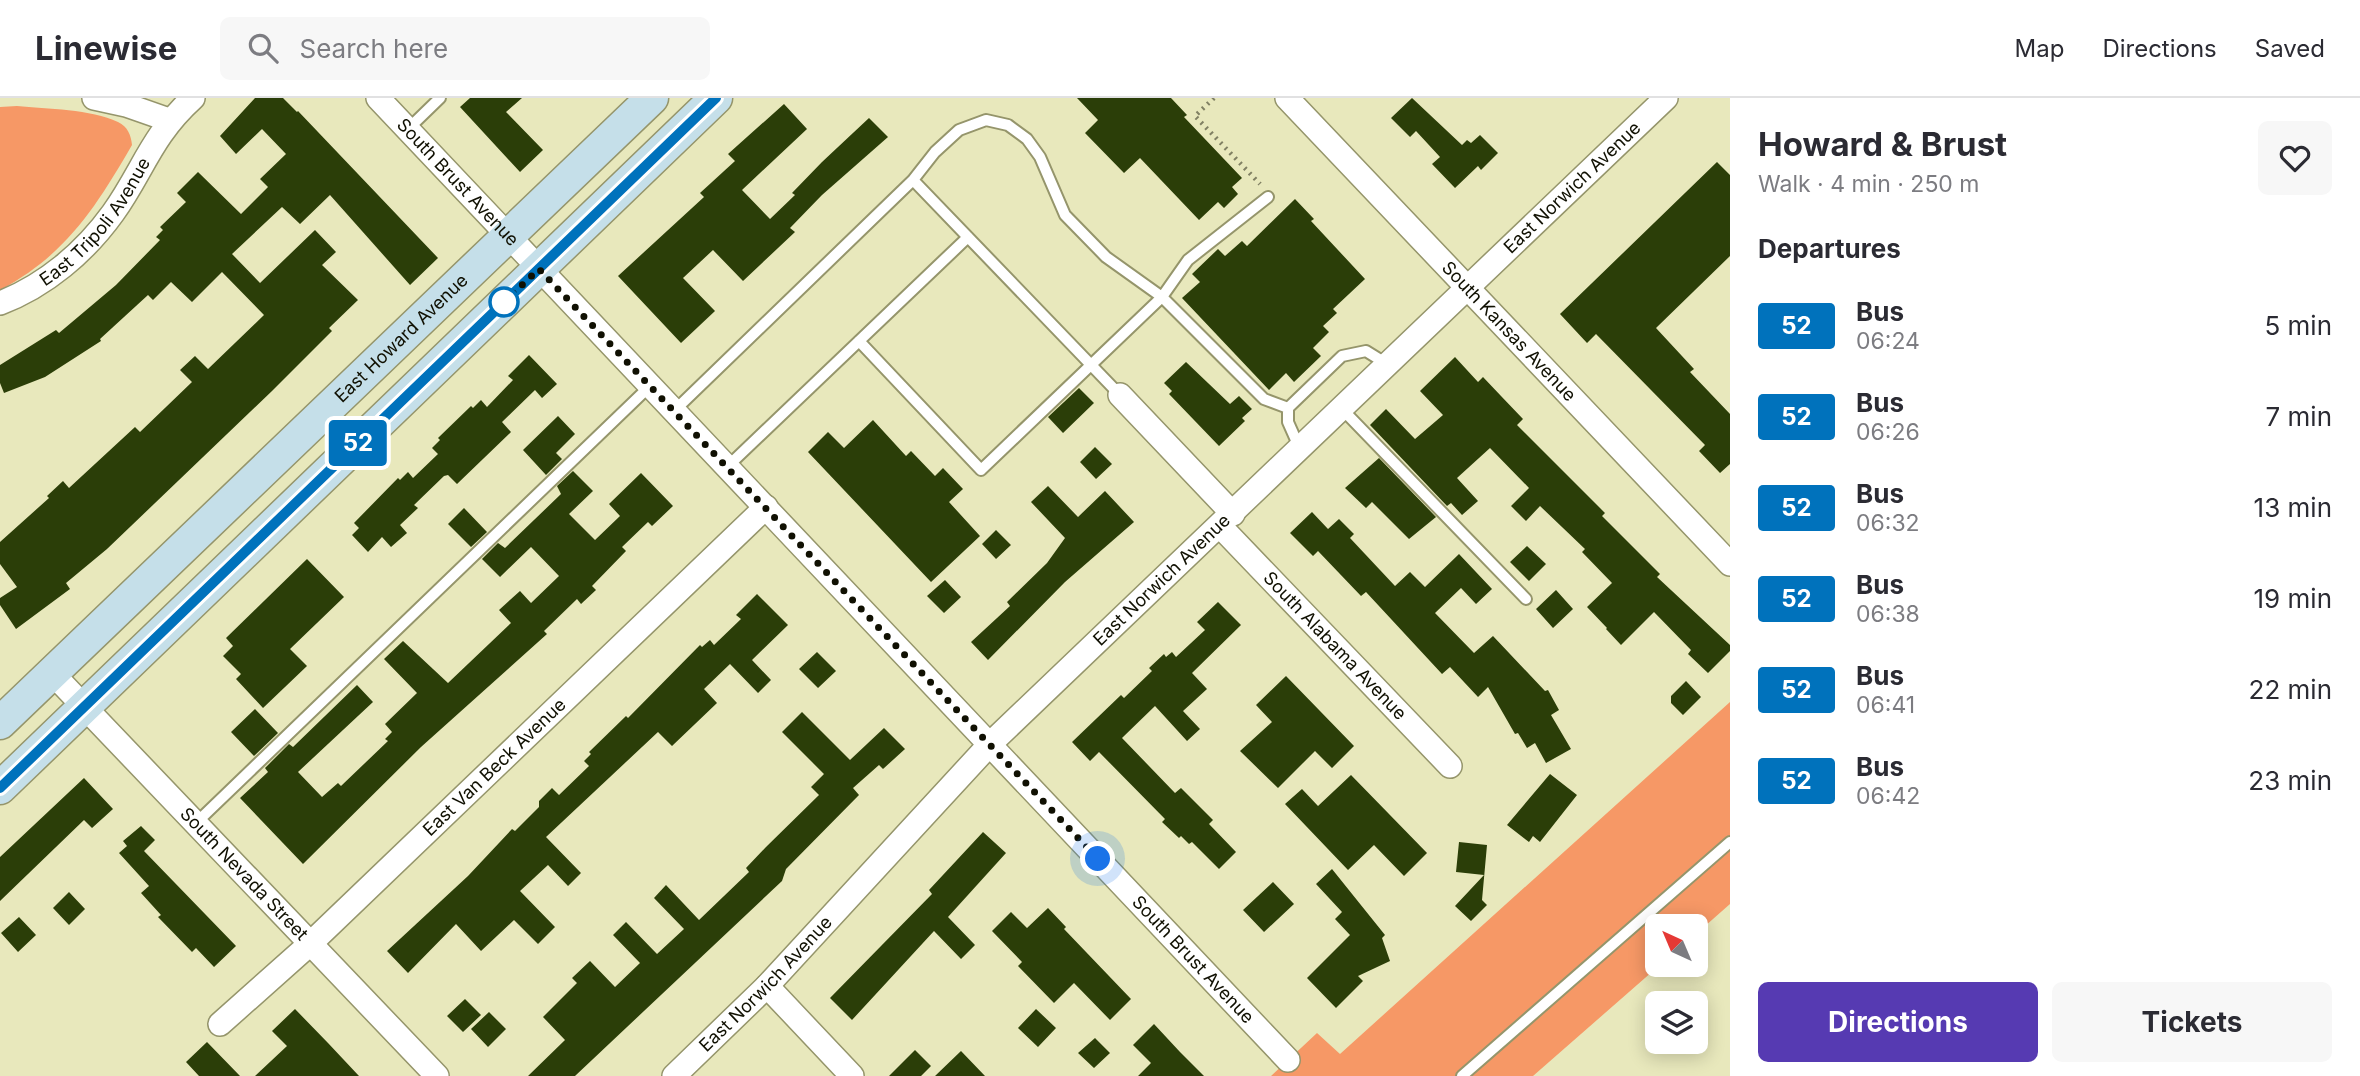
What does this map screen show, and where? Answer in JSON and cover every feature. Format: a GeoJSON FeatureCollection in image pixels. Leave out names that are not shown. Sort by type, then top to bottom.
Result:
{"type":"FeatureCollection","features":[{"type":"Feature","properties":{"kind":"main road","name":"East Howard Avenue"},"geometry":{"type":"LineString","coordinates":[[0,723],[652,98]]}},
{"type":"Feature","properties":{"kind":"main road"},"geometry":{"type":"LineString","coordinates":[[0,788],[716,98]]}},
{"type":"Feature","properties":{"kind":"main road"},"geometry":{"type":"LineString","coordinates":[[274,461],[304,495]]}},
{"type":"Feature","properties":{"kind":"street"},"geometry":{"type":"LineString","coordinates":[[94,98],[126,105],[169,120]]}},
{"type":"Feature","properties":{"kind":"street","name":"East Tripoli Avenue"},"geometry":{"type":"LineString","coordinates":[[0,303],[44,280],[83,250],[114,212],[169,120],[192,98]]}},
{"type":"Feature","properties":{"kind":"street","name":"South Brust Avenue"},"geometry":{"type":"LineString","coordinates":[[378,98],[1288,1060]]}},
{"type":"Feature","properties":{"kind":"street","name":"South Kansas Avenue"},"geometry":{"type":"LineString","coordinates":[[1287,98],[1730,564]]}},
{"type":"Feature","properties":{"kind":"street","name":"East Norwich Avenue"},"geometry":{"type":"LineString","coordinates":[[674,1076],[767,986],[990,744],[1667,98]]}},
{"type":"Feature","properties":{"kind":"street","name":"South Alabama Avenue"},"geometry":{"type":"LineString","coordinates":[[1120,395],[1227,520],[1450,765]]}},
{"type":"Feature","properties":{"kind":"street","name":"East Van Beck Avenue"},"geometry":{"type":"LineString","coordinates":[[220,1024],[311,943],[766,507]]}},
{"type":"Feature","properties":{"kind":"street","name":"South Nevada Street"},"geometry":{"type":"LineString","coordinates":[[52,673],[437,1076]]}},
{"type":"Feature","properties":{"kind":"street"},"geometry":{"type":"LineString","coordinates":[[767,986],[852,1076]]}},
{"type":"Feature","properties":{"kind":"lane"},"geometry":{"type":"LineString","coordinates":[[408,129],[440,98]]}},
{"type":"Feature","properties":{"kind":"lane"},"geometry":{"type":"LineString","coordinates":[[674,411],[913,180],[935,152],[959,130],[986,120],[1008,125],[1027,139],[1040,157],[1065,215],[1106,257],[1162,297],[1264,399],[1288,408]]}},
{"type":"Feature","properties":{"kind":"lane"},"geometry":{"type":"LineString","coordinates":[[913,180],[1120,395]]}},
{"type":"Feature","properties":{"kind":"lane"},"geometry":{"type":"LineString","coordinates":[[859,341],[981,470],[1162,297],[1188,260],[1268,197]]}},
{"type":"Feature","properties":{"kind":"lane"},"geometry":{"type":"LineString","coordinates":[[727,467],[968,237]]}},
{"type":"Feature","properties":{"kind":"lane"},"geometry":{"type":"LineString","coordinates":[[1300,449],[1288,422],[1288,408],[1342,356],[1366,351],[1388,364]]}},
{"type":"Feature","properties":{"kind":"lane"},"geometry":{"type":"LineString","coordinates":[[196,822],[650,386]]}},
{"type":"Feature","properties":{"kind":"lane"},"geometry":{"type":"LineString","coordinates":[[1342,409],[1526,599]]}},
{"type":"Feature","properties":{"kind":"lane"},"geometry":{"type":"LineString","coordinates":[[1462,1076],[1730,842]]}},
{"type":"Feature","properties":{"kind":"path"},"geometry":{"type":"LineString","coordinates":[[1214,98],[1195,116],[1261,184],[1268,197]]}},
{"type":"Feature","properties":{"kind":"shaded area"},"geometry":{"type":"Polygon","coordinates":[[[0,107],[69,110],[107,118],[124,126],[132,145],[77,228],[43,261],[0,290],[0,107]]]}},
{"type":"Feature","properties":{"kind":"shaded area"},"geometry":{"type":"Polygon","coordinates":[[[1730,702],[1730,904],[1708,923],[1708,914],[1645,914],[1646,977],[1533,1076],[1271,1076],[1317,1033],[1340,1054],[1730,702]]]}},
{"type":"Feature","properties":{"kind":"building"},"geometry":{"type":"Polygon","coordinates":[[[255,98],[283,98],[298,111],[438,258],[410,285],[330,195],[300,224],[282,207],[232,254],[260,283],[315,230],[336,252],[322,265],[358,300],[329,328],[332,331],[272,391],[107,549],[66,583],[70,589],[16,629],[0,605],[0,598],[17,587],[0,564],[0,542],[49,498],[47,496],[63,481],[69,488],[135,427],[140,432],[192,382],[180,370],[195,356],[208,369],[264,315],[222,272],[192,302],[171,282],[153,300],[148,295],[100,339],[101,341],[45,377],[4,393],[0,383],[0,365],[56,330],[59,333],[116,285],[160,240],[156,237],[163,230],[160,227],[186,202],[177,193],[198,172],[241,214],[268,187],[260,179],[286,154],[262,129],[236,154],[220,136],[255,98]]]}},
{"type":"Feature","properties":{"kind":"building"},"geometry":{"type":"Polygon","coordinates":[[[470,98],[522,98],[506,112],[543,150],[520,172],[460,107],[470,98]]]}},
{"type":"Feature","properties":{"kind":"building"},"geometry":{"type":"Polygon","coordinates":[[[1077,98],[1171,98],[1187,115],[1184,117],[1242,178],[1232,187],[1238,194],[1224,208],[1218,202],[1199,220],[1140,158],[1124,173],[1085,133],[1098,120],[1077,98]]]}},
{"type":"Feature","properties":{"kind":"building"},"geometry":{"type":"Polygon","coordinates":[[[1412,98],[1462,145],[1467,140],[1471,143],[1480,135],[1498,153],[1481,170],[1478,166],[1455,188],[1432,164],[1440,157],[1416,131],[1410,137],[1391,118],[1412,98]]]}},
{"type":"Feature","properties":{"kind":"building"},"geometry":{"type":"Polygon","coordinates":[[[784,104],[807,129],[742,190],[770,219],[795,195],[792,193],[822,162],[869,118],[888,137],[822,195],[790,228],[795,232],[743,281],[713,250],[683,278],[715,311],[681,343],[618,276],[704,197],[700,193],[735,161],[728,154],[784,104]]]}},
{"type":"Feature","properties":{"kind":"building"},"geometry":{"type":"Polygon","coordinates":[[[1717,162],[1730,175],[1730,256],[1656,328],[1694,369],[1690,372],[1730,414],[1730,464],[1720,473],[1699,451],[1705,445],[1596,334],[1587,343],[1560,314],[1717,162]]]}},
{"type":"Feature","properties":{"kind":"building"},"geometry":{"type":"Polygon","coordinates":[[[1295,199],[1314,219],[1311,221],[1365,279],[1333,309],[1337,313],[1323,326],[1329,332],[1313,348],[1321,356],[1294,382],[1286,373],[1269,390],[1182,298],[1200,282],[1192,274],[1218,249],[1225,256],[1242,241],[1247,246],[1295,199]]]}},
{"type":"Feature","properties":{"kind":"building"},"geometry":{"type":"Polygon","coordinates":[[[529,355],[557,384],[542,398],[535,390],[502,422],[511,432],[457,484],[448,475],[444,476],[414,505],[418,508],[400,525],[407,533],[391,547],[382,537],[368,552],[352,535],[359,528],[354,523],[398,478],[400,480],[408,472],[413,478],[438,454],[432,448],[440,440],[438,438],[471,406],[473,408],[481,400],[487,407],[513,380],[508,376],[529,355]]]}},
{"type":"Feature","properties":{"kind":"building"},"geometry":{"type":"Polygon","coordinates":[[[1455,357],[1478,382],[1483,377],[1523,419],[1517,425],[1605,513],[1602,516],[1660,574],[1657,577],[1730,645],[1730,651],[1708,673],[1688,654],[1691,650],[1654,612],[1621,645],[1587,607],[1612,583],[1582,552],[1585,549],[1540,506],[1526,521],[1511,506],[1529,488],[1490,448],[1457,478],[1478,501],[1462,515],[1451,503],[1447,506],[1370,425],[1386,409],[1415,439],[1443,415],[1420,391],[1455,357]]]}},
{"type":"Feature","properties":{"kind":"building"},"geometry":{"type":"Polygon","coordinates":[[[1186,362],[1230,404],[1239,396],[1252,409],[1242,418],[1245,421],[1219,446],[1169,394],[1172,391],[1164,383],[1186,362]]]}},
{"type":"Feature","properties":{"kind":"building"},"geometry":{"type":"Polygon","coordinates":[[[1079,388],[1094,403],[1063,433],[1048,417],[1079,388]]]}},
{"type":"Feature","properties":{"kind":"building"},"geometry":{"type":"Polygon","coordinates":[[[558,416],[575,434],[556,453],[562,459],[546,475],[523,450],[558,416]]]}},
{"type":"Feature","properties":{"kind":"building"},"geometry":{"type":"Polygon","coordinates":[[[873,420],[906,456],[911,451],[935,476],[943,468],[963,489],[949,502],[980,536],[931,582],[808,452],[828,432],[844,448],[873,420]]]}},
{"type":"Feature","properties":{"kind":"building"},"geometry":{"type":"Polygon","coordinates":[[[1095,447],[1112,464],[1096,479],[1080,462],[1095,447]]]}},
{"type":"Feature","properties":{"kind":"building"},"geometry":{"type":"Polygon","coordinates":[[[1379,458],[1436,517],[1409,539],[1372,502],[1366,508],[1345,488],[1379,458]]]}},
{"type":"Feature","properties":{"kind":"building"},"geometry":{"type":"Polygon","coordinates":[[[573,471],[593,491],[569,514],[595,540],[620,516],[609,504],[641,473],[673,506],[652,526],[648,522],[622,547],[626,551],[592,586],[596,590],[581,604],[577,599],[544,631],[547,634],[421,747],[303,864],[240,798],[268,772],[265,768],[289,744],[293,747],[357,685],[373,702],[298,772],[322,797],[338,783],[341,786],[388,741],[385,739],[392,732],[385,724],[417,693],[384,659],[403,641],[448,683],[511,623],[499,610],[520,591],[531,603],[559,576],[531,547],[500,577],[482,559],[498,543],[505,548],[561,494],[557,486],[573,471]]]}},
{"type":"Feature","properties":{"kind":"building"},"geometry":{"type":"Polygon","coordinates":[[[1048,486],[1078,517],[1105,491],[1134,522],[1065,582],[988,660],[971,642],[1010,606],[1007,602],[1047,563],[1065,538],[1031,502],[1048,486]]]}},
{"type":"Feature","properties":{"kind":"building"},"geometry":{"type":"Polygon","coordinates":[[[464,508],[487,532],[471,547],[448,524],[464,508]]]}},
{"type":"Feature","properties":{"kind":"building"},"geometry":{"type":"Polygon","coordinates":[[[1312,512],[1328,529],[1339,519],[1354,534],[1350,538],[1395,586],[1410,572],[1425,587],[1459,554],[1492,589],[1476,604],[1461,588],[1435,613],[1474,653],[1493,636],[1545,691],[1548,690],[1559,710],[1551,715],[1571,749],[1546,763],[1535,743],[1527,748],[1518,733],[1515,734],[1488,687],[1478,697],[1450,667],[1442,674],[1366,592],[1361,596],[1318,551],[1313,556],[1290,533],[1312,512]]]}},
{"type":"Feature","properties":{"kind":"building"},"geometry":{"type":"Polygon","coordinates":[[[996,530],[1011,545],[996,559],[982,544],[996,530]]]}},
{"type":"Feature","properties":{"kind":"building"},"geometry":{"type":"Polygon","coordinates":[[[1527,546],[1546,564],[1529,581],[1510,562],[1527,546]]]}},
{"type":"Feature","properties":{"kind":"building"},"geometry":{"type":"Polygon","coordinates":[[[307,559],[344,597],[290,649],[307,666],[263,708],[236,679],[241,674],[223,656],[233,646],[226,638],[307,559]]]}},
{"type":"Feature","properties":{"kind":"building"},"geometry":{"type":"Polygon","coordinates":[[[945,580],[961,597],[944,613],[927,596],[945,580]]]}},
{"type":"Feature","properties":{"kind":"building"},"geometry":{"type":"Polygon","coordinates":[[[1556,590],[1573,609],[1553,628],[1536,609],[1556,590]]]}},
{"type":"Feature","properties":{"kind":"building"},"geometry":{"type":"Polygon","coordinates":[[[757,594],[788,625],[752,660],[771,680],[758,693],[730,664],[704,689],[717,703],[672,746],[658,732],[546,837],[581,873],[568,886],[548,865],[520,891],[555,927],[538,944],[514,920],[481,951],[456,924],[408,973],[387,951],[468,876],[512,829],[515,831],[539,807],[539,801],[552,788],[559,795],[589,766],[584,761],[591,754],[589,752],[626,716],[628,718],[700,645],[702,647],[710,640],[714,645],[741,619],[736,615],[757,594]]]}},
{"type":"Feature","properties":{"kind":"building"},"geometry":{"type":"Polygon","coordinates":[[[1218,602],[1241,625],[1192,673],[1207,689],[1183,711],[1200,729],[1187,741],[1155,706],[1122,738],[1175,793],[1181,788],[1213,820],[1209,824],[1236,852],[1219,869],[1192,842],[1189,844],[1181,836],[1179,838],[1162,822],[1165,819],[1099,752],[1090,761],[1072,742],[1121,695],[1124,698],[1152,671],[1149,668],[1164,654],[1166,657],[1172,652],[1176,657],[1205,630],[1197,622],[1218,602]]]}},
{"type":"Feature","properties":{"kind":"building"},"geometry":{"type":"Polygon","coordinates":[[[817,652],[836,671],[818,688],[799,669],[817,652]]]}},
{"type":"Feature","properties":{"kind":"building"},"geometry":{"type":"Polygon","coordinates":[[[1286,676],[1354,746],[1332,768],[1315,751],[1278,788],[1240,751],[1272,722],[1256,705],[1286,676]]]}},
{"type":"Feature","properties":{"kind":"building"},"geometry":{"type":"Polygon","coordinates":[[[1686,681],[1701,697],[1683,715],[1671,703],[1671,696],[1686,681]]]}},
{"type":"Feature","properties":{"kind":"building"},"geometry":{"type":"Polygon","coordinates":[[[255,709],[278,733],[254,756],[231,732],[255,709]]]}},
{"type":"Feature","properties":{"kind":"building"},"geometry":{"type":"Polygon","coordinates":[[[802,712],[850,760],[884,728],[905,749],[883,769],[879,765],[853,788],[859,795],[786,869],[782,881],[575,1076],[528,1076],[565,1040],[543,1017],[577,983],[572,978],[590,961],[615,987],[640,963],[613,935],[626,922],[657,954],[684,929],[654,898],[666,885],[699,920],[749,872],[746,868],[819,795],[811,787],[824,774],[782,732],[802,712]]]}},
{"type":"Feature","properties":{"kind":"building"},"geometry":{"type":"Polygon","coordinates":[[[1550,774],[1577,795],[1540,842],[1533,836],[1529,842],[1507,825],[1550,774]]]}},
{"type":"Feature","properties":{"kind":"building"},"geometry":{"type":"Polygon","coordinates":[[[1351,775],[1427,853],[1404,876],[1374,845],[1348,870],[1285,804],[1302,789],[1318,806],[1351,775]]]}},
{"type":"Feature","properties":{"kind":"building"},"geometry":{"type":"Polygon","coordinates":[[[84,778],[113,809],[92,828],[84,820],[0,901],[0,857],[84,778]]]}},
{"type":"Feature","properties":{"kind":"building"},"geometry":{"type":"Polygon","coordinates":[[[141,826],[155,840],[144,851],[236,946],[214,967],[196,948],[192,952],[158,917],[161,915],[141,893],[149,886],[119,853],[127,846],[123,841],[141,826]]]}},
{"type":"Feature","properties":{"kind":"building"},"geometry":{"type":"Polygon","coordinates":[[[983,832],[1006,853],[948,917],[975,945],[961,959],[934,931],[852,1020],[830,998],[932,894],[929,890],[983,832]]]}},
{"type":"Feature","properties":{"kind":"building"},"geometry":{"type":"Polygon","coordinates":[[[1459,842],[1487,845],[1482,900],[1487,905],[1471,921],[1455,906],[1484,875],[1456,872],[1459,842]]]}},
{"type":"Feature","properties":{"kind":"building"},"geometry":{"type":"Polygon","coordinates":[[[1332,869],[1385,935],[1382,938],[1390,961],[1358,976],[1363,981],[1336,1008],[1307,978],[1350,935],[1335,919],[1342,912],[1316,884],[1332,869]]]}},
{"type":"Feature","properties":{"kind":"building"},"geometry":{"type":"Polygon","coordinates":[[[1273,882],[1294,904],[1264,932],[1243,910],[1273,882]]]}},
{"type":"Feature","properties":{"kind":"building"},"geometry":{"type":"Polygon","coordinates":[[[69,892],[85,909],[69,925],[53,908],[69,892]]]}},
{"type":"Feature","properties":{"kind":"building"},"geometry":{"type":"Polygon","coordinates":[[[1048,908],[1066,927],[1064,929],[1131,999],[1110,1020],[1074,983],[1054,1003],[1018,966],[1022,962],[992,931],[1011,912],[1027,928],[1048,908]]]}},
{"type":"Feature","properties":{"kind":"building"},"geometry":{"type":"Polygon","coordinates":[[[19,917],[36,935],[18,952],[1,933],[19,917]]]}},
{"type":"Feature","properties":{"kind":"building"},"geometry":{"type":"Polygon","coordinates":[[[465,999],[481,1015],[463,1032],[447,1016],[465,999]]]}},
{"type":"Feature","properties":{"kind":"building"},"geometry":{"type":"Polygon","coordinates":[[[295,1009],[359,1076],[255,1076],[287,1046],[272,1031],[295,1009]]]}},
{"type":"Feature","properties":{"kind":"building"},"geometry":{"type":"Polygon","coordinates":[[[1036,1009],[1056,1028],[1038,1047],[1018,1028],[1036,1009]]]}},
{"type":"Feature","properties":{"kind":"building"},"geometry":{"type":"Polygon","coordinates":[[[489,1012],[506,1029],[488,1047],[471,1029],[489,1012]]]}},
{"type":"Feature","properties":{"kind":"building"},"geometry":{"type":"Polygon","coordinates":[[[1154,1024],[1204,1076],[1138,1076],[1151,1063],[1133,1045],[1154,1024]]]}},
{"type":"Feature","properties":{"kind":"building"},"geometry":{"type":"Polygon","coordinates":[[[1095,1038],[1110,1053],[1094,1068],[1078,1053],[1095,1038]]]}},
{"type":"Feature","properties":{"kind":"building"},"geometry":{"type":"Polygon","coordinates":[[[207,1042],[240,1076],[199,1076],[186,1062],[207,1042]]]}},
{"type":"Feature","properties":{"kind":"building"},"geometry":{"type":"Polygon","coordinates":[[[915,1050],[931,1066],[921,1076],[889,1076],[915,1050]]]}},
{"type":"Feature","properties":{"kind":"building"},"geometry":{"type":"Polygon","coordinates":[[[961,1051],[985,1076],[935,1076],[961,1051]]]}},
{"type":"Feature","properties":{"kind":"bus line","name":"52"},"geometry":{"type":"LineString","coordinates":[[0,788],[716,98]]}},
{"type":"Feature","properties":{"kind":"route"},"geometry":{"type":"LineString","coordinates":[[504,302],[539,269],[1098,859]]}}]}
